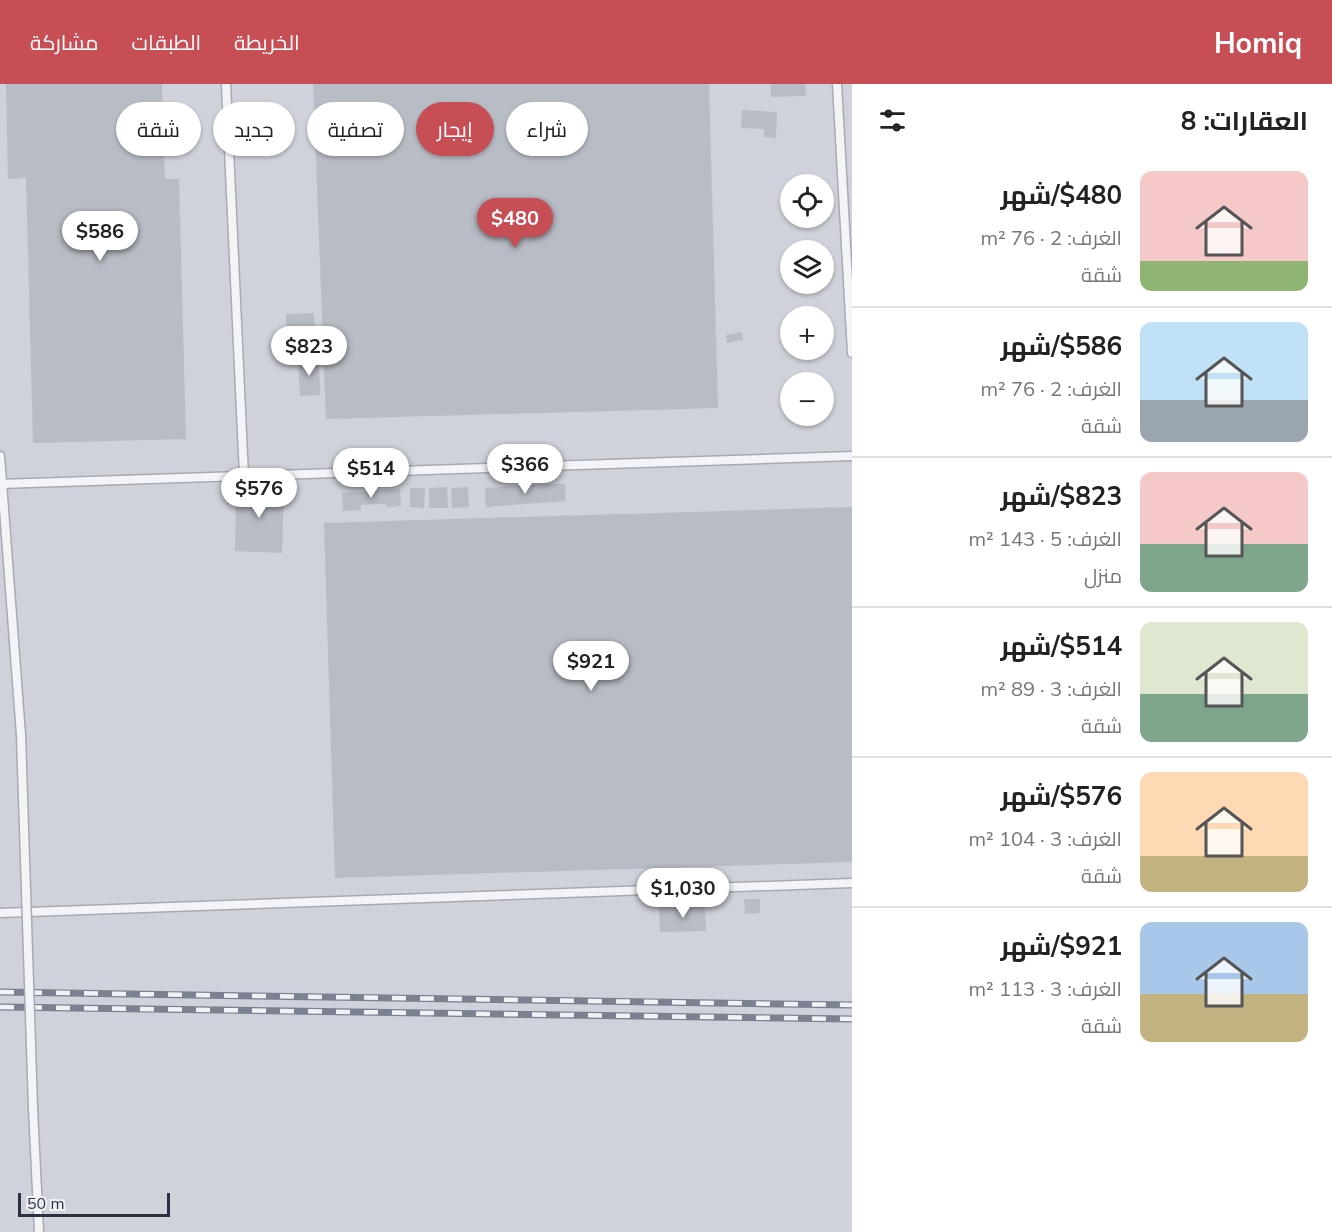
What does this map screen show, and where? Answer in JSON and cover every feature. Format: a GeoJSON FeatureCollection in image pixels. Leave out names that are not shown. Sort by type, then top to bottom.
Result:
{"type":"FeatureCollection","features":[{"type":"Feature","properties":{"kind":"lane"},"geometry":{"type":"LineString","coordinates":[[226,84],[244,476]]}},
{"type":"Feature","properties":{"kind":"lane"},"geometry":{"type":"LineString","coordinates":[[837,84],[852,353]]}},
{"type":"Feature","properties":{"kind":"lane"},"geometry":{"type":"LineString","coordinates":[[0,456],[0,484],[21,735],[39,1232]]}},
{"type":"Feature","properties":{"kind":"lane"},"geometry":{"type":"LineString","coordinates":[[0,484],[852,456]]}},
{"type":"Feature","properties":{"kind":"lane"},"geometry":{"type":"LineString","coordinates":[[0,912],[852,883]]}},
{"type":"Feature","properties":{"kind":"shaded area"},"geometry":{"type":"Polygon","coordinates":[[[0,84],[852,84],[852,1232],[0,1232],[0,84]]]}},
{"type":"Feature","properties":{"kind":"building"},"geometry":{"type":"Polygon","coordinates":[[[6,84],[162,84],[163,102],[116,102],[116,156],[164,156],[165,179],[179,179],[186,439],[33,443],[26,178],[8,179],[6,84]]]}},
{"type":"Feature","properties":{"kind":"building"},"geometry":{"type":"Polygon","coordinates":[[[313,84],[709,84],[718,408],[326,419],[316,156],[404,156],[404,102],[314,102],[313,84]]]}},
{"type":"Feature","properties":{"kind":"building"},"geometry":{"type":"Polygon","coordinates":[[[771,84],[805,84],[806,96],[771,97],[771,84]]]}},
{"type":"Feature","properties":{"kind":"building"},"geometry":{"type":"Polygon","coordinates":[[[742,110],[777,112],[776,138],[764,137],[764,129],[741,128],[742,110]]]}},
{"type":"Feature","properties":{"kind":"building"},"geometry":{"type":"Polygon","coordinates":[[[314,313],[316,355],[288,356],[286,314],[314,313]]]}},
{"type":"Feature","properties":{"kind":"building"},"geometry":{"type":"Polygon","coordinates":[[[742,332],[743,340],[727,343],[726,335],[742,332]]]}},
{"type":"Feature","properties":{"kind":"building"},"geometry":{"type":"Polygon","coordinates":[[[319,359],[320,395],[300,396],[298,360],[319,359]]]}},
{"type":"Feature","properties":{"kind":"building"},"geometry":{"type":"Polygon","coordinates":[[[565,484],[566,501],[486,507],[485,488],[565,484]]]}},
{"type":"Feature","properties":{"kind":"building"},"geometry":{"type":"Polygon","coordinates":[[[236,486],[284,487],[282,553],[235,551],[236,486]]]}},
{"type":"Feature","properties":{"kind":"building"},"geometry":{"type":"Polygon","coordinates":[[[447,487],[448,508],[429,508],[429,488],[447,487]]]}},
{"type":"Feature","properties":{"kind":"building"},"geometry":{"type":"Polygon","coordinates":[[[468,487],[469,507],[452,508],[451,488],[468,487]]]}},
{"type":"Feature","properties":{"kind":"building"},"geometry":{"type":"Polygon","coordinates":[[[410,488],[425,488],[424,508],[410,507],[410,488]]]}},
{"type":"Feature","properties":{"kind":"building"},"geometry":{"type":"Polygon","coordinates":[[[400,489],[401,506],[361,505],[361,510],[343,511],[342,493],[400,489]]]}},
{"type":"Feature","properties":{"kind":"building"},"geometry":{"type":"Polygon","coordinates":[[[852,507],[852,862],[335,878],[324,523],[852,507]]]}},
{"type":"Feature","properties":{"kind":"building"},"geometry":{"type":"Polygon","coordinates":[[[744,899],[760,899],[760,913],[745,914],[744,899]]]}},
{"type":"Feature","properties":{"kind":"building"},"geometry":{"type":"Polygon","coordinates":[[[705,905],[706,931],[660,932],[659,907],[705,905]]]}},
{"type":"Feature","properties":{"kind":"railway"},"geometry":{"type":"LineString","coordinates":[[0,992],[852,1005]]}},
{"type":"Feature","properties":{"kind":"railway"},"geometry":{"type":"LineString","coordinates":[[0,1007],[852,1019]]}}]}
